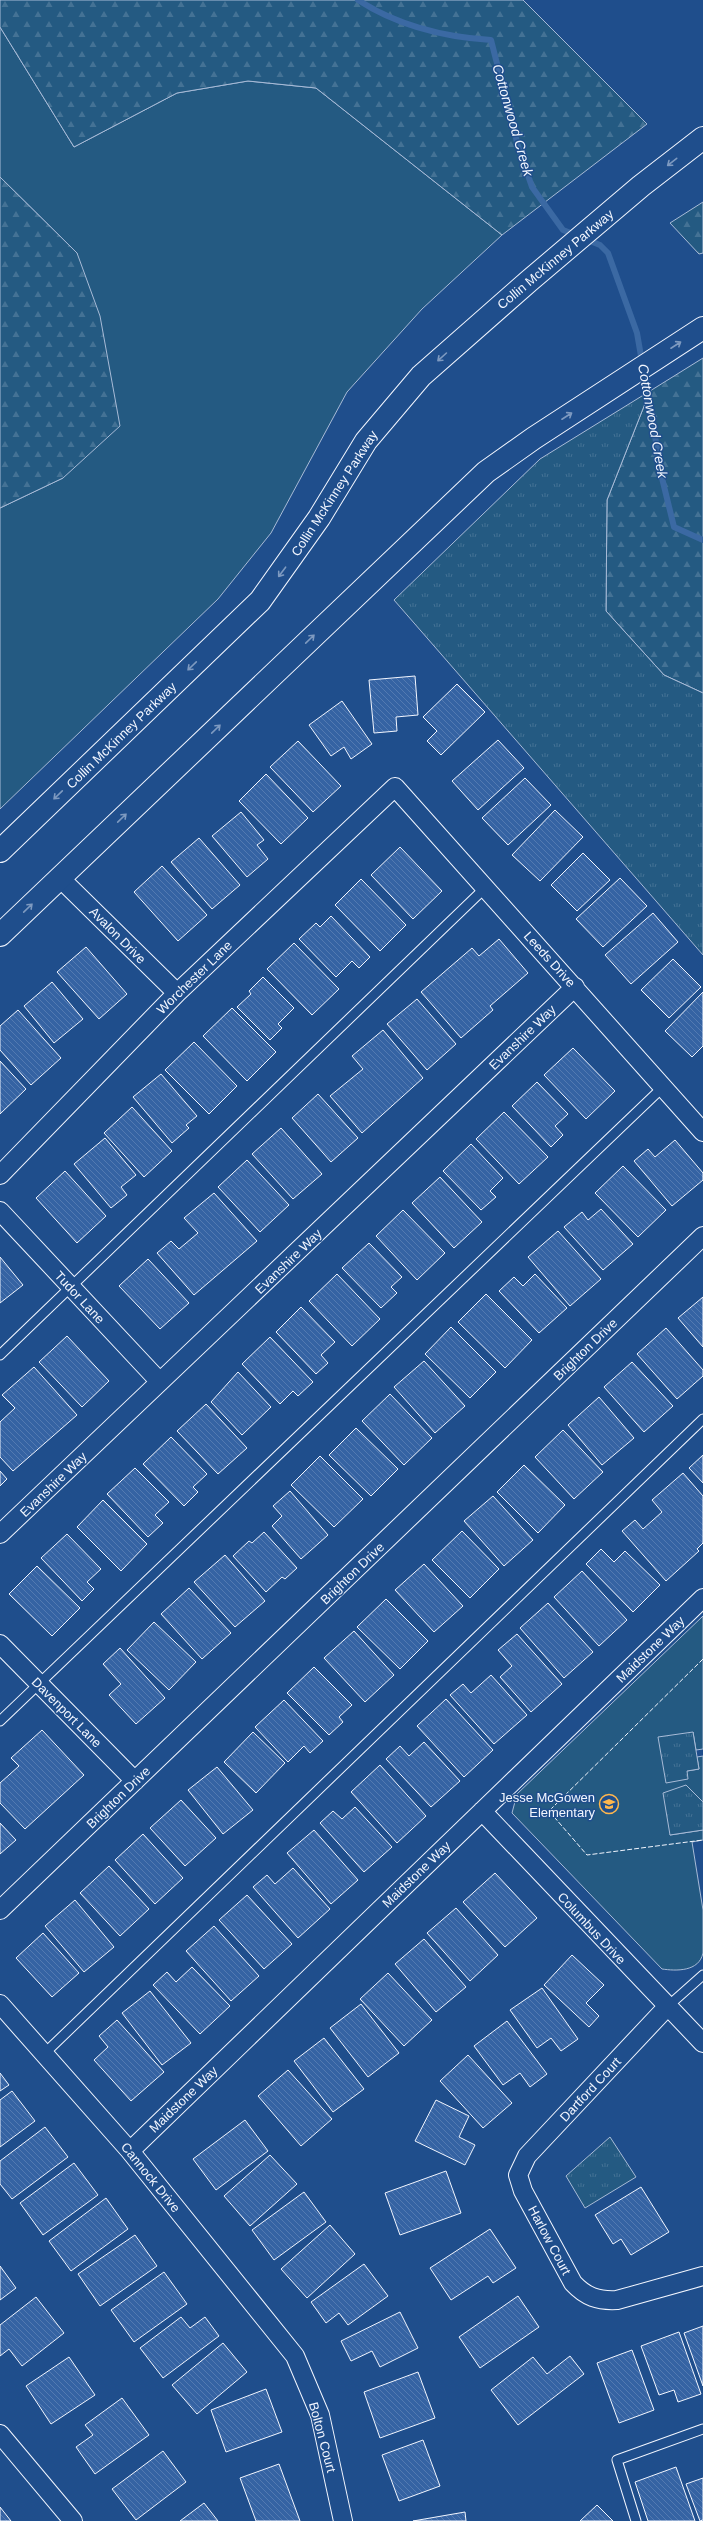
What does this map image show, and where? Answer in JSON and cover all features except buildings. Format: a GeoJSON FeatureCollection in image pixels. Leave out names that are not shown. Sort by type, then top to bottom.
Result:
{"type":"FeatureCollection","features":[{"type":"Feature","properties":{"kind":"street","name":"Collin McKinney Parkway"},"geometry":{"type":"LineString","coordinates":[[0,851],[260,601],[319,518],[366,441],[421,376],[641,186],[703,138]]}},
{"type":"Feature","properties":{"kind":"street"},"geometry":{"type":"LineString","coordinates":[[0,935],[486,472],[534,438],[703,328]]}},
{"type":"Feature","properties":{"kind":"street","name":"Leeds Drive"},"geometry":{"type":"LineString","coordinates":[[395,787],[486,887],[703,1132]]}},
{"type":"Feature","properties":{"kind":"street","name":"Worchester Lane"},"geometry":{"type":"LineString","coordinates":[[0,1175],[177,993],[395,787]]}},
{"type":"Feature","properties":{"kind":"street","name":"Avalon Drive"},"geometry":{"type":"LineString","coordinates":[[60,878],[177,993]]}},
{"type":"Feature","properties":{"kind":"street","name":"Evanshire Way"},"geometry":{"type":"LineString","coordinates":[[0,1534],[575,987]]}},
{"type":"Feature","properties":{"kind":"street","name":"Tudor Lane"},"geometry":{"type":"LineString","coordinates":[[0,1211],[160,1382]]}},
{"type":"Feature","properties":{"kind":"street","name":"Brighton Drive"},"geometry":{"type":"LineString","coordinates":[[0,1910],[703,1236]]}},
{"type":"Feature","properties":{"kind":"street","name":"Maidstone Way"},"geometry":{"type":"LineString","coordinates":[[130,2151],[703,1598]]}},
{"type":"Feature","properties":{"kind":"street","name":"Davenport Lane"},"geometry":{"type":"LineString","coordinates":[[0,1644],[135,1781]]}},
{"type":"Feature","properties":{"kind":"street","name":"Columbus Drive"},"geometry":{"type":"LineString","coordinates":[[482,1811],[667,2007],[703,2043]]}},
{"type":"Feature","properties":{"kind":"street","name":"Cannock Drive"},"geometry":{"type":"LineString","coordinates":[[0,2004],[130,2151],[296,2356]]}},
{"type":"Feature","properties":{"kind":"street","name":"Dartford Court"},"geometry":{"type":"LineString","coordinates":[[518,2175],[528,2156],[667,2007]]}},
{"type":"Feature","properties":{"kind":"street","name":"Harlow Court"},"geometry":{"type":"LineString","coordinates":[[518,2175],[523,2191],[573,2283],[582,2292],[591,2297],[603,2301],[618,2300],[703,2276]]}},
{"type":"Feature","properties":{"kind":"street","name":"Bolton Court"},"geometry":{"type":"LineString","coordinates":[[296,2356],[320,2415],[343,2521]]}},
{"type":"Feature","properties":{"kind":"street"},"geometry":{"type":"LineString","coordinates":[[0,2434],[74,2521]]}},
{"type":"Feature","properties":{"kind":"lane"},"geometry":{"type":"LineString","coordinates":[[0,1355],[486,887]]}},
{"type":"Feature","properties":{"kind":"lane"},"geometry":{"type":"LineString","coordinates":[[0,1721],[663,1087]]}},
{"type":"Feature","properties":{"kind":"lane"},"geometry":{"type":"LineString","coordinates":[[44,2054],[703,1419]]}},
{"type":"Feature","properties":{"kind":"lane"},"geometry":{"type":"LineString","coordinates":[[667,2007],[703,1975]]}},
{"type":"Feature","properties":{"kind":"lane"},"geometry":{"type":"LineString","coordinates":[[636,2521],[617,2460],[703,2429]]}},
{"type":"Feature","properties":{"kind":"green space"},"geometry":{"type":"Polygon","coordinates":[[[0,0],[523,0],[647,124],[502,235],[316,88],[248,81],[177,93],[74,147],[0,27],[0,0]]]}},
{"type":"Feature","properties":{"kind":"green space"},"geometry":{"type":"Polygon","coordinates":[[[0,27],[74,147],[177,93],[248,81],[316,88],[502,235],[422,309],[347,392],[271,533],[218,599],[0,809],[0,508],[63,478],[77,253],[0,177],[0,27]]]}},
{"type":"Feature","properties":{"kind":"green space"},"geometry":{"type":"Polygon","coordinates":[[[0,177],[77,253],[100,316],[120,426],[63,478],[0,508],[0,177]]]}},
{"type":"Feature","properties":{"kind":"green space"},"geometry":{"type":"Polygon","coordinates":[[[703,202],[703,253],[699,254],[670,223],[703,202]]]}},
{"type":"Feature","properties":{"kind":"green space"},"geometry":{"type":"Polygon","coordinates":[[[703,358],[703,693],[664,675],[606,611],[607,500],[650,391],[703,358]]]}},
{"type":"Feature","properties":{"kind":"green space"},"geometry":{"type":"Polygon","coordinates":[[[650,391],[607,500],[606,611],[664,675],[703,693],[703,955],[394,600],[540,459],[650,391]]]}},
{"type":"Feature","properties":{"kind":"green space","name":"Jesse McGowen Elementary"},"geometry":{"type":"Polygon","coordinates":[[[703,1616],[703,1749],[696,1750],[693,1732],[687,1771],[699,1769],[697,1757],[703,1756],[703,1802],[686,1785],[670,1835],[703,1830],[703,1840],[692,1842],[703,1910],[703,1953],[701,1959],[692,1967],[680,1970],[668,1970],[662,1969],[512,1813],[517,1794],[703,1616]]]}},
{"type":"Feature","properties":{"kind":"green space"},"geometry":{"type":"Polygon","coordinates":[[[693,1732],[699,1769],[687,1771],[688,1779],[666,1783],[658,1737],[693,1732]]]}},
{"type":"Feature","properties":{"kind":"green space"},"geometry":{"type":"Polygon","coordinates":[[[686,1785],[703,1802],[703,1830],[670,1835],[663,1793],[686,1785]]]}},
{"type":"Feature","properties":{"kind":"green space"},"geometry":{"type":"Polygon","coordinates":[[[610,2137],[636,2177],[585,2208],[566,2176],[610,2137]]]}},
{"type":"Feature","properties":{"kind":"waterway","name":"Cottonwood Creek"},"geometry":{"type":"LineString","coordinates":[[358,0],[389,17],[422,29],[456,36],[491,40],[518,146],[532,187],[563,230],[576,235]]}},
{"type":"Feature","properties":{"kind":"waterway","name":"Cottonwood Creek"},"geometry":{"type":"LineString","coordinates":[[585,239],[600,245],[608,253],[637,333],[642,362]]}},
{"type":"Feature","properties":{"kind":"waterway","name":"Cottonwood Creek"},"geometry":{"type":"LineString","coordinates":[[644,371],[662,478],[674,527],[703,540]]}},
{"type":"Feature","properties":{"kind":"fence"},"geometry":{"type":"LineString","coordinates":[[703,1659],[549,1811],[587,1855],[703,1840]]}},
{"type":"Feature","properties":{"kind":"place","name":"Jesse McGowen Elementary"},"geometry":{"type":"Point","coordinates":[609,1804]}}]}
